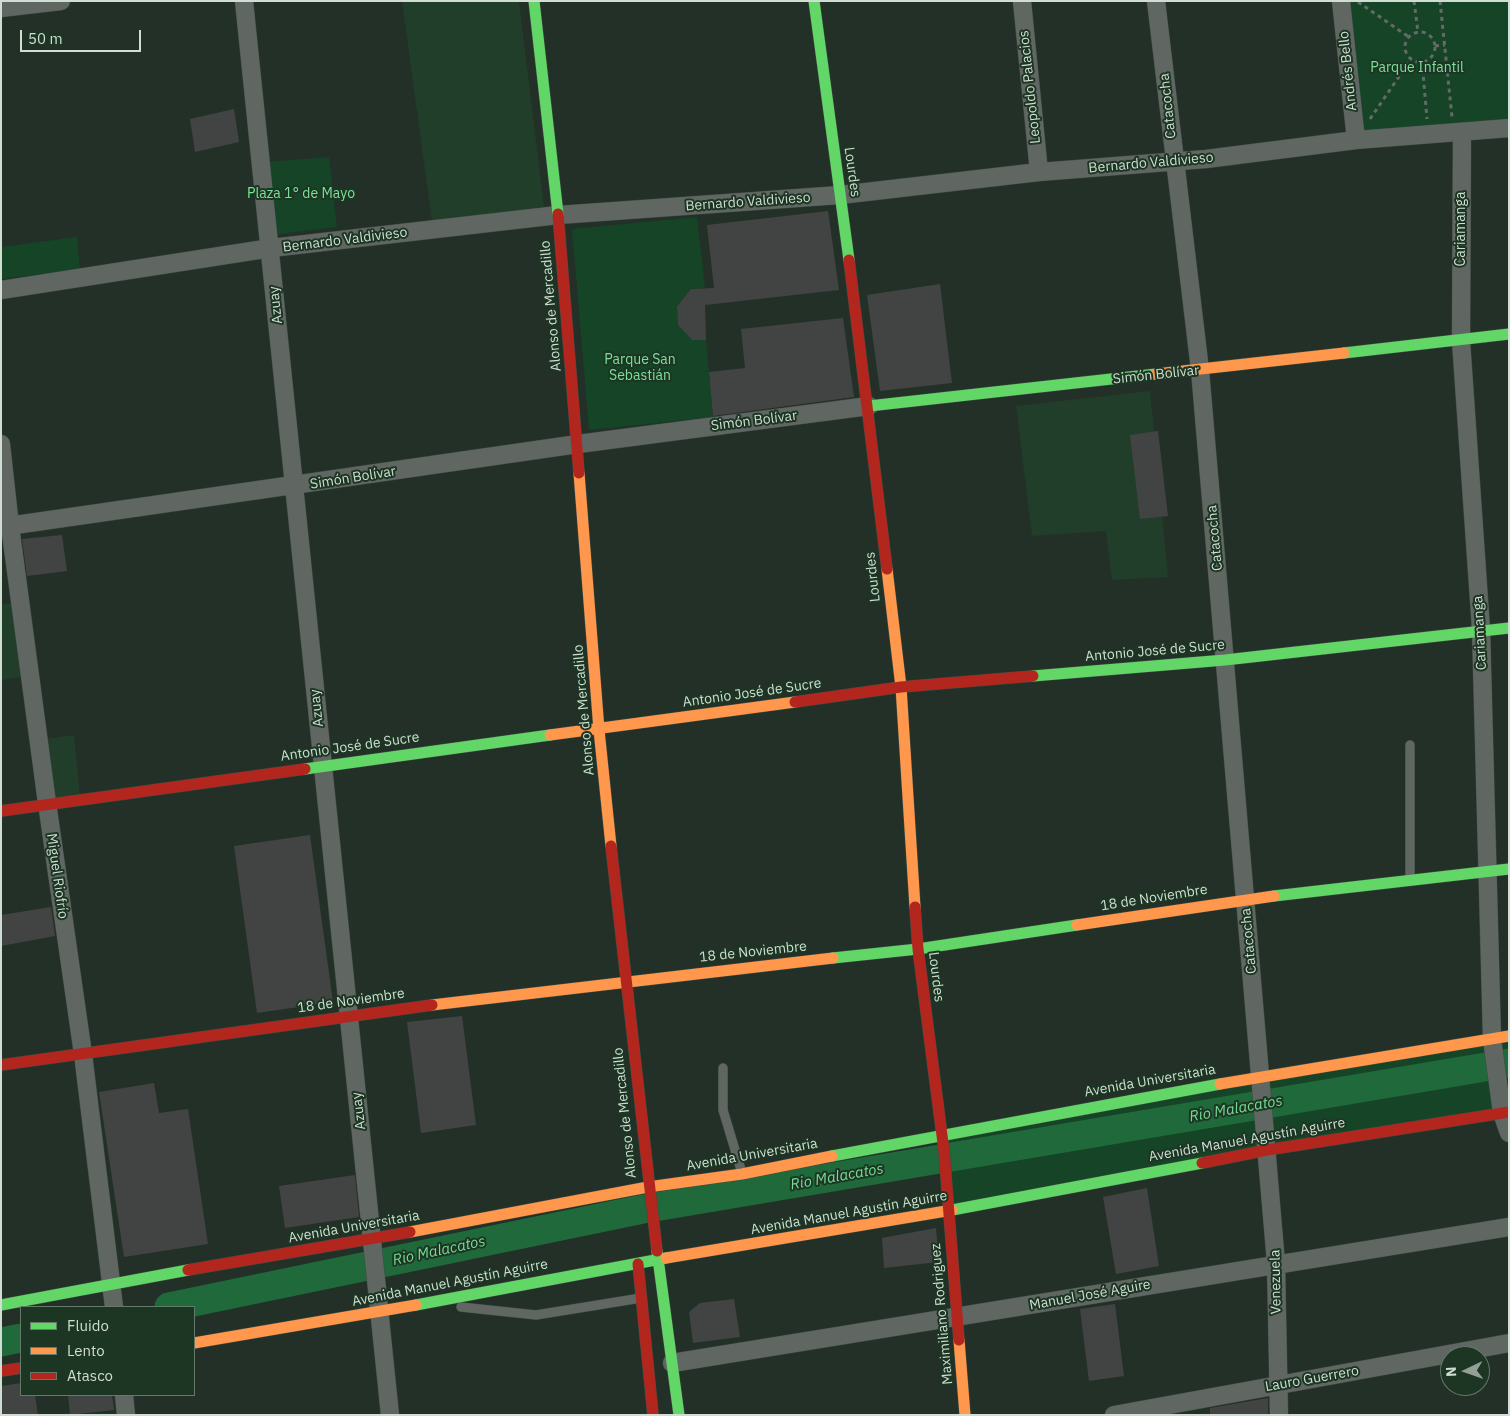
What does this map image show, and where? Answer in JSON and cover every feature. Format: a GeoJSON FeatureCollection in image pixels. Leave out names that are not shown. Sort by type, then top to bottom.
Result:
{"type":"FeatureCollection","features":[{"type":"Feature","properties":{"kind":"street"},"geometry":{"type":"LineString","coordinates":[[1,8],[61,1]]}},
{"type":"Feature","properties":{"kind":"street","name":"Azuay"},"geometry":{"type":"LineString","coordinates":[[244,1],[390,1415]]}},
{"type":"Feature","properties":{"kind":"street","name":"Alonso de Mercadillo"},"geometry":{"type":"LineString","coordinates":[[534,1],[558,215],[578,444],[599,730],[648,1187],[679,1415]]}},
{"type":"Feature","properties":{"kind":"street","name":"Lourdes"},"geometry":{"type":"LineString","coordinates":[[814,1],[869,406],[901,687],[918,949],[944,1151],[947,1192]]}},
{"type":"Feature","properties":{"kind":"street","name":"Leopoldo Palacios"},"geometry":{"type":"LineString","coordinates":[[1022,1],[1039,172]]}},
{"type":"Feature","properties":{"kind":"street","name":"Catacocha"},"geometry":{"type":"LineString","coordinates":[[1156,1],[1200,370],[1267,1144]]}},
{"type":"Feature","properties":{"kind":"street","name":"Andrés Bello"},"geometry":{"type":"LineString","coordinates":[[1341,1],[1356,140]]}},
{"type":"Feature","properties":{"kind":"street","name":"Bernardo Valdivieso"},"geometry":{"type":"LineString","coordinates":[[1,290],[271,248],[558,215],[840,195],[1039,172],[1176,162],[1356,140],[1505,130]]}},
{"type":"Feature","properties":{"kind":"street","name":"Cariamanga"},"geometry":{"type":"LineString","coordinates":[[1458,132],[1461,341],[1481,629],[1488,871],[1498,1043],[1504,1109],[1509,1133]]}},
{"type":"Feature","properties":{"kind":"street","name":"Simón Bolívar"},"geometry":{"type":"LineString","coordinates":[[6,527],[294,487],[578,444],[869,406],[1461,341],[1509,334]]}},
{"type":"Feature","properties":{"kind":"street","name":"Miguel Riofrío"},"geometry":{"type":"LineString","coordinates":[[1,444],[6,527],[83,1054],[113,1296]]}},
{"type":"Feature","properties":{"kind":"street","name":"Antonio José de Sucre"},"geometry":{"type":"LineString","coordinates":[[1,811],[47,803],[599,730],[901,687],[1225,660],[1481,629],[1509,628]]}},
{"type":"Feature","properties":{"kind":"street","name":"18 de Noviembre"},"geometry":{"type":"LineString","coordinates":[[1,1066],[348,1016],[626,981],[918,949],[1245,899],[1509,868]]}},
{"type":"Feature","properties":{"kind":"street","name":"Avenida Universitaria"},"geometry":{"type":"LineString","coordinates":[[1,1305],[113,1296],[374,1246],[648,1187],[742,1174],[941,1134],[1263,1085],[1498,1043]]}},
{"type":"Feature","properties":{"kind":"street","name":"Avenida Manuel Agustín Aguirre"},"geometry":{"type":"LineString","coordinates":[[195,1343],[379,1307],[428,1303],[638,1264],[658,1256],[949,1211],[1267,1144],[1504,1109]]}},
{"type":"Feature","properties":{"kind":"street","name":"Venezuela"},"geometry":{"type":"LineString","coordinates":[[1267,1144],[1276,1263],[1279,1415]]}},
{"type":"Feature","properties":{"kind":"street","name":"Maximiliano Rodriguez"},"geometry":{"type":"LineString","coordinates":[[947,1192],[965,1415]]}},
{"type":"Feature","properties":{"kind":"street","name":"Manuel José Aguire"},"geometry":{"type":"LineString","coordinates":[[672,1363],[1276,1263],[1509,1227]]}},
{"type":"Feature","properties":{"kind":"street"},"geometry":{"type":"LineString","coordinates":[[638,1264],[653,1415]]}},
{"type":"Feature","properties":{"kind":"street"},"geometry":{"type":"LineString","coordinates":[[645,1333],[667,1329]]}},
{"type":"Feature","properties":{"kind":"street","name":"Lauro Guerrero"},"geometry":{"type":"LineString","coordinates":[[1114,1415],[1509,1343]]}},
{"type":"Feature","properties":{"kind":"street"},"geometry":{"type":"LineString","coordinates":[[1,1371],[20,1368]]}},
{"type":"Feature","properties":{"kind":"street"},"geometry":{"type":"LineString","coordinates":[[124,1396],[126,1415]]}},
{"type":"Feature","properties":{"kind":"lane"},"geometry":{"type":"LineString","coordinates":[[1410,745],[1410,880]]}},
{"type":"Feature","properties":{"kind":"lane"},"geometry":{"type":"LineString","coordinates":[[723,1068],[723,1110],[742,1174]]}},
{"type":"Feature","properties":{"kind":"lane"},"geometry":{"type":"LineString","coordinates":[[428,1303],[536,1315],[642,1298]]}},
{"type":"Feature","properties":{"kind":"path"},"geometry":{"type":"LineString","coordinates":[[1357,1],[1409,37]]}},
{"type":"Feature","properties":{"kind":"path"},"geometry":{"type":"LineString","coordinates":[[1414,1],[1418,32]]}},
{"type":"Feature","properties":{"kind":"path"},"geometry":{"type":"LineString","coordinates":[[1440,1],[1458,132]]}},
{"type":"Feature","properties":{"kind":"path"},"geometry":{"type":"LineString","coordinates":[[1411,59],[1406,50],[1409,37],[1418,32],[1427,34],[1435,46]]}},
{"type":"Feature","properties":{"kind":"path"},"geometry":{"type":"LineString","coordinates":[[1435,46],[1445,45]]}},
{"type":"Feature","properties":{"kind":"path"},"geometry":{"type":"LineString","coordinates":[[1411,59],[1422,61],[1432,55],[1435,46]]}},
{"type":"Feature","properties":{"kind":"path"},"geometry":{"type":"LineString","coordinates":[[1356,140],[1411,59]]}},
{"type":"Feature","properties":{"kind":"path"},"geometry":{"type":"LineString","coordinates":[[1422,61],[1428,134]]}},
{"type":"Feature","properties":{"kind":"shaded area"},"geometry":{"type":"Polygon","coordinates":[[[402,1],[519,1],[544,207],[432,222],[402,1]]]}},
{"type":"Feature","properties":{"kind":"shaded area"},"geometry":{"type":"Polygon","coordinates":[[[1150,391],[1168,577],[1112,580],[1106,531],[1032,536],[1016,406],[1150,391]]]}},
{"type":"Feature","properties":{"kind":"shaded area"},"geometry":{"type":"Polygon","coordinates":[[[14,603],[22,677],[1,680],[1,604],[14,603]]]}},
{"type":"Feature","properties":{"kind":"shaded area"},"geometry":{"type":"Polygon","coordinates":[[[74,735],[80,795],[52,798],[45,739],[74,735]]]}},
{"type":"Feature","properties":{"kind":"green space","name":"Parque Infantil"},"geometry":{"type":"Polygon","coordinates":[[[1341,1],[1509,1],[1509,133],[1356,140],[1341,1]]]}},
{"type":"Feature","properties":{"kind":"green space","name":"Plaza 1° de Mayo"},"geometry":{"type":"Polygon","coordinates":[[[329,157],[337,227],[272,235],[266,162],[329,157]]]}},
{"type":"Feature","properties":{"kind":"green space","name":"Parque San Sebastián"},"geometry":{"type":"Polygon","coordinates":[[[697,217],[705,288],[691,289],[677,305],[678,325],[692,340],[706,340],[713,417],[589,430],[572,229],[697,217]]]}},
{"type":"Feature","properties":{"kind":"green space"},"geometry":{"type":"Polygon","coordinates":[[[77,237],[80,269],[1,279],[1,247],[77,237]]]}},
{"type":"Feature","properties":{"kind":"green space"},"geometry":{"type":"Polygon","coordinates":[[[1509,1036],[1509,1112],[949,1211],[941,1134],[1509,1036]]]}},
{"type":"Feature","properties":{"kind":"building"},"geometry":{"type":"Polygon","coordinates":[[[234,109],[239,142],[195,152],[190,119],[234,109]]]}},
{"type":"Feature","properties":{"kind":"building"},"geometry":{"type":"Polygon","coordinates":[[[828,211],[839,290],[705,305],[706,340],[692,340],[678,325],[677,306],[691,289],[714,288],[707,225],[828,211]]]}},
{"type":"Feature","properties":{"kind":"building"},"geometry":{"type":"Polygon","coordinates":[[[940,284],[952,383],[880,391],[867,295],[940,284]]]}},
{"type":"Feature","properties":{"kind":"building"},"geometry":{"type":"Polygon","coordinates":[[[843,318],[854,397],[713,416],[709,372],[745,368],[741,329],[843,318]]]}},
{"type":"Feature","properties":{"kind":"building"},"geometry":{"type":"Polygon","coordinates":[[[1158,431],[1168,516],[1140,519],[1130,435],[1158,431]]]}},
{"type":"Feature","properties":{"kind":"building"},"geometry":{"type":"Polygon","coordinates":[[[62,535],[67,571],[27,576],[22,539],[62,535]]]}},
{"type":"Feature","properties":{"kind":"building"},"geometry":{"type":"Polygon","coordinates":[[[310,835],[333,1002],[257,1013],[234,846],[310,835]]]}},
{"type":"Feature","properties":{"kind":"building"},"geometry":{"type":"Polygon","coordinates":[[[51,907],[55,936],[1,946],[1,915],[51,907]]]}},
{"type":"Feature","properties":{"kind":"building"},"geometry":{"type":"Polygon","coordinates":[[[462,1016],[476,1125],[421,1133],[407,1022],[462,1016]]]}},
{"type":"Feature","properties":{"kind":"building"},"geometry":{"type":"Polygon","coordinates":[[[154,1083],[159,1113],[188,1109],[208,1244],[124,1257],[99,1092],[154,1083]]]}},
{"type":"Feature","properties":{"kind":"building"},"geometry":{"type":"Polygon","coordinates":[[[355,1175],[359,1217],[285,1228],[279,1186],[355,1175]]]}},
{"type":"Feature","properties":{"kind":"building"},"geometry":{"type":"Polygon","coordinates":[[[1147,1188],[1159,1266],[1116,1274],[1103,1197],[1147,1188]]]}},
{"type":"Feature","properties":{"kind":"building"},"geometry":{"type":"Polygon","coordinates":[[[936,1228],[939,1262],[884,1268],[882,1238],[936,1228]]]}},
{"type":"Feature","properties":{"kind":"building"},"geometry":{"type":"Polygon","coordinates":[[[734,1299],[740,1337],[693,1343],[689,1312],[700,1303],[734,1299]]]}},
{"type":"Feature","properties":{"kind":"building"},"geometry":{"type":"Polygon","coordinates":[[[1115,1304],[1124,1376],[1089,1381],[1080,1309],[1115,1304]]]}},
{"type":"Feature","properties":{"kind":"building"},"geometry":{"type":"Polygon","coordinates":[[[20,1383],[20,1396],[35,1396],[38,1415],[1,1415],[1,1386],[20,1383]]]}},
{"type":"Feature","properties":{"kind":"building"},"geometry":{"type":"Polygon","coordinates":[[[68,1396],[112,1396],[114,1410],[70,1415],[68,1396]]]}},
{"type":"Feature","properties":{"kind":"building"},"geometry":{"type":"Polygon","coordinates":[[[1268,1398],[1268,1415],[1210,1415],[1210,1408],[1268,1398]]]}},
{"type":"Feature","properties":{"kind":"waterway","name":"Rio Malacatos"},"geometry":{"type":"LineString","coordinates":[[174,1306],[643,1209],[1509,1063]]}},
{"type":"Feature","properties":{"kind":"waterway","name":"Rio Malacatos"},"geometry":{"type":"LineString","coordinates":[[1,1342],[20,1338]]}},
{"type":"Feature","properties":{"kind":"traffic: fast"},"geometry":{"type":"LineString","coordinates":[[534,1],[558,214]]}},
{"type":"Feature","properties":{"kind":"traffic: fast"},"geometry":{"type":"LineString","coordinates":[[814,1],[849,260]]}},
{"type":"Feature","properties":{"kind":"traffic: fast"},"geometry":{"type":"LineString","coordinates":[[1344,353],[1509,334]]}},
{"type":"Feature","properties":{"kind":"traffic: fast"},"geometry":{"type":"LineString","coordinates":[[869,406],[1156,374]]}},
{"type":"Feature","properties":{"kind":"traffic: fast"},"geometry":{"type":"LineString","coordinates":[[1033,676],[1225,660],[1509,628]]}},
{"type":"Feature","properties":{"kind":"traffic: fast"},"geometry":{"type":"LineString","coordinates":[[305,769],[550,735]]}},
{"type":"Feature","properties":{"kind":"traffic: fast"},"geometry":{"type":"LineString","coordinates":[[1274,896],[1509,869]]}},
{"type":"Feature","properties":{"kind":"traffic: fast"},"geometry":{"type":"LineString","coordinates":[[833,958],[918,949],[1077,925]]}},
{"type":"Feature","properties":{"kind":"traffic: fast"},"geometry":{"type":"LineString","coordinates":[[832,1156],[1220,1084]]}},
{"type":"Feature","properties":{"kind":"traffic: fast"},"geometry":{"type":"LineString","coordinates":[[952,1210],[1202,1163]]}},
{"type":"Feature","properties":{"kind":"traffic: fast"},"geometry":{"type":"LineString","coordinates":[[657,1251],[679,1415]]}},
{"type":"Feature","properties":{"kind":"traffic: fast"},"geometry":{"type":"LineString","coordinates":[[416,1305],[666,1258]]}},
{"type":"Feature","properties":{"kind":"traffic: fast"},"geometry":{"type":"LineString","coordinates":[[1,1305],[188,1270]]}},
{"type":"Feature","properties":{"kind":"traffic: slow"},"geometry":{"type":"LineString","coordinates":[[1156,374],[1344,353]]}},
{"type":"Feature","properties":{"kind":"traffic: slow"},"geometry":{"type":"LineString","coordinates":[[579,473],[599,730],[611,846]]}},
{"type":"Feature","properties":{"kind":"traffic: slow"},"geometry":{"type":"LineString","coordinates":[[887,569],[901,687],[915,907]]}},
{"type":"Feature","properties":{"kind":"traffic: slow"},"geometry":{"type":"LineString","coordinates":[[550,735],[795,702]]}},
{"type":"Feature","properties":{"kind":"traffic: slow"},"geometry":{"type":"LineString","coordinates":[[1077,925],[1274,896]]}},
{"type":"Feature","properties":{"kind":"traffic: slow"},"geometry":{"type":"LineString","coordinates":[[432,1005],[833,958]]}},
{"type":"Feature","properties":{"kind":"traffic: slow"},"geometry":{"type":"LineString","coordinates":[[1220,1084],[1509,1036]]}},
{"type":"Feature","properties":{"kind":"traffic: slow"},"geometry":{"type":"LineString","coordinates":[[410,1232],[648,1187],[742,1174],[832,1156]]}},
{"type":"Feature","properties":{"kind":"traffic: slow"},"geometry":{"type":"LineString","coordinates":[[666,1258],[952,1210]]}},
{"type":"Feature","properties":{"kind":"traffic: slow"},"geometry":{"type":"LineString","coordinates":[[195,1343],[416,1305]]}},
{"type":"Feature","properties":{"kind":"traffic: slow"},"geometry":{"type":"LineString","coordinates":[[959,1340],[965,1415]]}},
{"type":"Feature","properties":{"kind":"traffic: jam"},"geometry":{"type":"LineString","coordinates":[[558,214],[579,473]]}},
{"type":"Feature","properties":{"kind":"traffic: jam"},"geometry":{"type":"LineString","coordinates":[[849,260],[887,569]]}},
{"type":"Feature","properties":{"kind":"traffic: jam"},"geometry":{"type":"LineString","coordinates":[[795,702],[901,687],[1033,676]]}},
{"type":"Feature","properties":{"kind":"traffic: jam"},"geometry":{"type":"LineString","coordinates":[[1,811],[305,769]]}},
{"type":"Feature","properties":{"kind":"traffic: jam"},"geometry":{"type":"LineString","coordinates":[[611,846],[657,1251]]}},
{"type":"Feature","properties":{"kind":"traffic: jam"},"geometry":{"type":"LineString","coordinates":[[915,907],[918,949],[944,1151],[959,1340]]}},
{"type":"Feature","properties":{"kind":"traffic: jam"},"geometry":{"type":"LineString","coordinates":[[1,1065],[432,1005]]}},
{"type":"Feature","properties":{"kind":"traffic: jam"},"geometry":{"type":"LineString","coordinates":[[1202,1163],[1267,1150],[1509,1112]]}},
{"type":"Feature","properties":{"kind":"traffic: jam"},"geometry":{"type":"LineString","coordinates":[[188,1270],[410,1232]]}},
{"type":"Feature","properties":{"kind":"traffic: jam"},"geometry":{"type":"LineString","coordinates":[[638,1264],[653,1415]]}},
{"type":"Feature","properties":{"kind":"traffic: jam"},"geometry":{"type":"LineString","coordinates":[[1,1371],[20,1368]]}}]}
